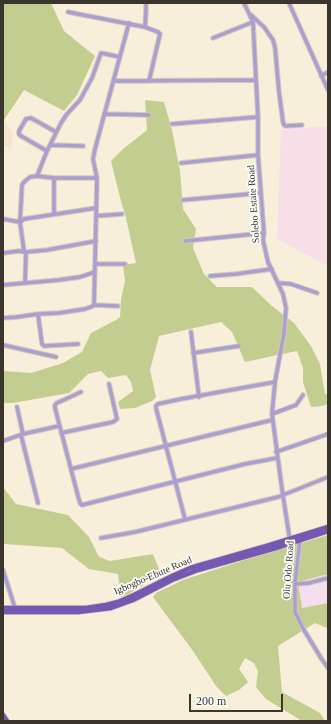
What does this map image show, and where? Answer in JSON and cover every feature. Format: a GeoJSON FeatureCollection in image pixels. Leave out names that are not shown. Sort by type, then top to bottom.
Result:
{"type":"FeatureCollection","features":[{"type":"Feature","properties":{"kind":"main road","name":"Igbogbo-Ebute Road"},"geometry":{"type":"LineString","coordinates":[[300,538],[328,527]]}},
{"type":"Feature","properties":{"kind":"main road","name":"Igbogbo-Ebute Road"},"geometry":{"type":"LineString","coordinates":[[3,612],[78,612],[110,608],[133,600],[172,580],[198,570],[290,541],[328,531]]}},
{"type":"Feature","properties":{"kind":"main road","name":"Igbogbo-Ebute Road"},"geometry":{"type":"LineString","coordinates":[[3,608],[86,608],[106,605],[118,602],[134,595],[190,568],[290,541]]}},
{"type":"Feature","properties":{"kind":"main road"},"geometry":{"type":"LineString","coordinates":[[3,715],[7,721]]}},
{"type":"Feature","properties":{"kind":"street"},"geometry":{"type":"LineString","coordinates":[[145,27],[146,3]]}},
{"type":"Feature","properties":{"kind":"street","name":"Solebo Estate Road"},"geometry":{"type":"LineString","coordinates":[[244,3],[253,22],[258,117],[258,155],[264,240],[268,262],[283,294],[286,308],[284,333],[275,382],[272,420],[290,541]]}},
{"type":"Feature","properties":{"kind":"street"},"geometry":{"type":"LineString","coordinates":[[289,3],[328,90]]}},
{"type":"Feature","properties":{"kind":"street"},"geometry":{"type":"LineString","coordinates":[[68,12],[129,23],[158,32],[160,34],[149,81]]}},
{"type":"Feature","properties":{"kind":"street"},"geometry":{"type":"LineString","coordinates":[[249,13],[264,27],[273,40],[284,125],[302,125]]}},
{"type":"Feature","properties":{"kind":"street"},"geometry":{"type":"LineString","coordinates":[[214,38],[253,22]]}},
{"type":"Feature","properties":{"kind":"street"},"geometry":{"type":"LineString","coordinates":[[94,305],[97,178],[94,159],[95,149],[129,23]]}},
{"type":"Feature","properties":{"kind":"street"},"geometry":{"type":"LineString","coordinates":[[37,176],[47,151],[61,123],[80,100],[92,78],[101,53],[120,58]]}},
{"type":"Feature","properties":{"kind":"street"},"geometry":{"type":"LineString","coordinates":[[321,76],[328,72]]}},
{"type":"Feature","properties":{"kind":"street"},"geometry":{"type":"LineString","coordinates":[[114,81],[256,80]]}},
{"type":"Feature","properties":{"kind":"street"},"geometry":{"type":"LineString","coordinates":[[105,114],[149,115]]}},
{"type":"Feature","properties":{"kind":"street"},"geometry":{"type":"LineString","coordinates":[[172,124],[258,117]]}},
{"type":"Feature","properties":{"kind":"street"},"geometry":{"type":"LineString","coordinates":[[47,151],[21,136],[19,134],[19,130],[26,119],[31,118],[56,132]]}},
{"type":"Feature","properties":{"kind":"street"},"geometry":{"type":"LineString","coordinates":[[50,145],[83,146]]}},
{"type":"Feature","properties":{"kind":"street"},"geometry":{"type":"LineString","coordinates":[[181,163],[258,155]]}},
{"type":"Feature","properties":{"kind":"street"},"geometry":{"type":"LineString","coordinates":[[25,283],[25,252],[20,222],[22,185],[24,182],[30,177],[37,176],[54,178],[97,178]]}},
{"type":"Feature","properties":{"kind":"street"},"geometry":{"type":"LineString","coordinates":[[54,178],[54,214]]}},
{"type":"Feature","properties":{"kind":"street"},"geometry":{"type":"LineString","coordinates":[[183,200],[261,193]]}},
{"type":"Feature","properties":{"kind":"street"},"geometry":{"type":"LineString","coordinates":[[3,219],[20,222],[24,219],[96,208]]}},
{"type":"Feature","properties":{"kind":"street"},"geometry":{"type":"LineString","coordinates":[[96,216],[122,214]]}},
{"type":"Feature","properties":{"kind":"street"},"geometry":{"type":"LineString","coordinates":[[185,241],[264,233]]}},
{"type":"Feature","properties":{"kind":"street"},"geometry":{"type":"LineString","coordinates":[[3,253],[47,250],[96,241]]}},
{"type":"Feature","properties":{"kind":"street"},"geometry":{"type":"LineString","coordinates":[[95,264],[125,264]]}},
{"type":"Feature","properties":{"kind":"street"},"geometry":{"type":"LineString","coordinates":[[210,276],[272,269]]}},
{"type":"Feature","properties":{"kind":"street"},"geometry":{"type":"LineString","coordinates":[[3,285],[59,280],[95,272]]}},
{"type":"Feature","properties":{"kind":"street"},"geometry":{"type":"LineString","coordinates":[[278,283],[291,284],[317,293]]}},
{"type":"Feature","properties":{"kind":"street"},"geometry":{"type":"LineString","coordinates":[[3,318],[59,313],[85,309],[94,305],[118,306]]}},
{"type":"Feature","properties":{"kind":"street"},"geometry":{"type":"LineString","coordinates":[[38,314],[42,344],[45,347],[78,344]]}},
{"type":"Feature","properties":{"kind":"street"},"geometry":{"type":"LineString","coordinates":[[191,332],[199,397]]}},
{"type":"Feature","properties":{"kind":"street"},"geometry":{"type":"LineString","coordinates":[[3,345],[56,357]]}},
{"type":"Feature","properties":{"kind":"street"},"geometry":{"type":"LineString","coordinates":[[193,353],[239,346]]}},
{"type":"Feature","properties":{"kind":"street"},"geometry":{"type":"LineString","coordinates":[[185,519],[156,406],[158,404],[275,382]]}},
{"type":"Feature","properties":{"kind":"street"},"geometry":{"type":"LineString","coordinates":[[61,433],[117,420],[108,384]]}},
{"type":"Feature","properties":{"kind":"street"},"geometry":{"type":"LineString","coordinates":[[81,392],[57,403],[55,408],[78,496],[82,505],[245,464],[277,458]]}},
{"type":"Feature","properties":{"kind":"street"},"geometry":{"type":"LineString","coordinates":[[272,414],[296,405],[303,395]]}},
{"type":"Feature","properties":{"kind":"street"},"geometry":{"type":"LineString","coordinates":[[17,408],[38,502]]}},
{"type":"Feature","properties":{"kind":"street"},"geometry":{"type":"LineString","coordinates":[[71,469],[272,420]]}},
{"type":"Feature","properties":{"kind":"street"},"geometry":{"type":"LineString","coordinates":[[3,439],[59,426]]}},
{"type":"Feature","properties":{"kind":"street"},"geometry":{"type":"LineString","coordinates":[[276,452],[328,434]]}},
{"type":"Feature","properties":{"kind":"street"},"geometry":{"type":"LineString","coordinates":[[101,538],[135,532],[282,495],[328,477]]}},
{"type":"Feature","properties":{"kind":"street","name":"Olu Odo Road"},"geometry":{"type":"LineString","coordinates":[[300,538],[294,584],[295,614],[328,668]]}},
{"type":"Feature","properties":{"kind":"street"},"geometry":{"type":"LineString","coordinates":[[3,570],[15,608]]}},
{"type":"Feature","properties":{"kind":"street"},"geometry":{"type":"LineString","coordinates":[[294,584],[309,583],[328,578]]}},
{"type":"Feature","properties":{"kind":"shaded area"},"geometry":{"type":"Polygon","coordinates":[[[3,118],[13,134],[11,148],[3,146],[3,118]]]}},
{"type":"Feature","properties":{"kind":"shaded area"},"geometry":{"type":"Polygon","coordinates":[[[328,126],[328,266],[277,239],[281,130],[328,126]]]}},
{"type":"Feature","properties":{"kind":"shaded area"},"geometry":{"type":"Polygon","coordinates":[[[328,574],[328,603],[302,608],[298,582],[328,574]]]}},
{"type":"Feature","properties":{"kind":"green space"},"geometry":{"type":"Polygon","coordinates":[[[3,3],[51,3],[64,31],[95,56],[77,95],[64,111],[24,90],[4,120],[3,3]]]}},
{"type":"Feature","properties":{"kind":"green space"},"geometry":{"type":"Polygon","coordinates":[[[145,100],[164,102],[172,130],[180,171],[183,209],[196,229],[193,248],[204,274],[217,287],[252,287],[272,306],[294,323],[311,346],[320,364],[325,394],[328,395],[328,404],[311,407],[303,382],[303,368],[297,351],[245,362],[232,332],[221,322],[159,336],[150,370],[156,397],[152,401],[135,408],[120,409],[118,402],[133,391],[131,382],[126,375],[108,378],[101,371],[88,374],[69,393],[13,403],[3,403],[3,371],[31,373],[63,363],[82,352],[91,333],[120,317],[121,300],[125,281],[123,265],[136,263],[111,161],[123,149],[147,130],[145,100]]]}},
{"type":"Feature","properties":{"kind":"green space"},"geometry":{"type":"Polygon","coordinates":[[[3,487],[16,504],[68,515],[89,537],[99,557],[110,561],[153,554],[160,572],[144,585],[121,598],[118,574],[89,569],[62,548],[4,544],[3,487]]]}},
{"type":"Feature","properties":{"kind":"green space"},"geometry":{"type":"Polygon","coordinates":[[[328,535],[328,574],[298,582],[302,608],[328,603],[328,633],[327,628],[315,623],[278,646],[282,692],[320,713],[325,721],[302,721],[266,699],[256,687],[258,671],[254,663],[245,658],[239,669],[248,682],[239,690],[226,696],[216,686],[193,651],[153,597],[156,593],[183,580],[328,535]]]}}]}
